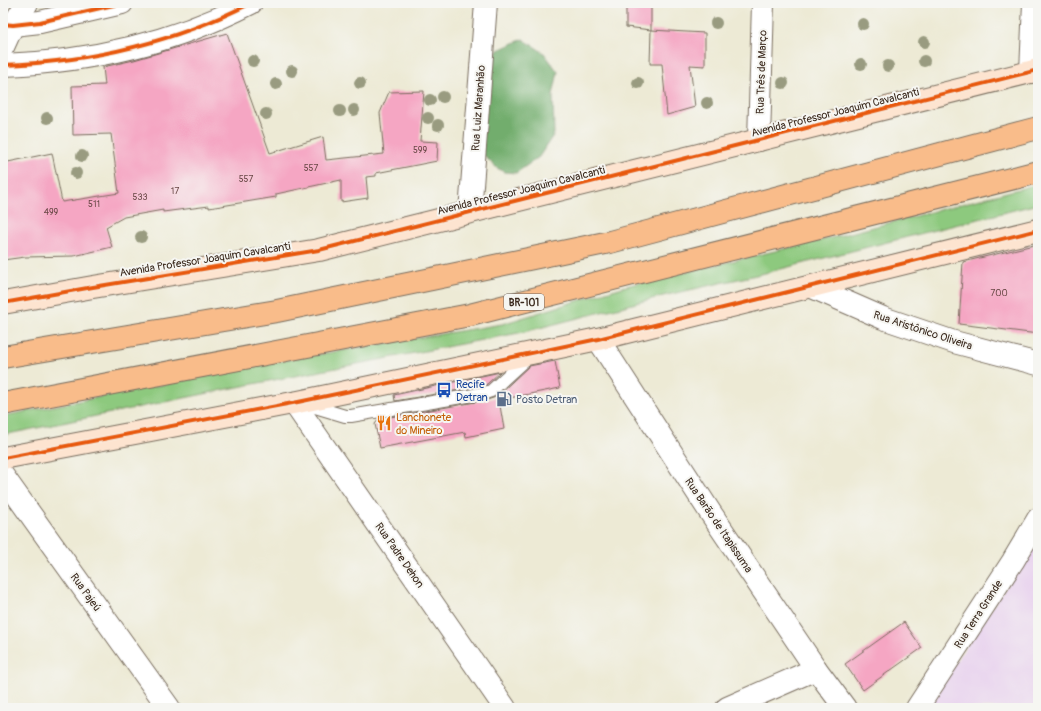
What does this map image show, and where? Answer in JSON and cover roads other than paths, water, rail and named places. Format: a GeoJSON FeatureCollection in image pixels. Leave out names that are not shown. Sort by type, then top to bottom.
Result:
{"type":"FeatureCollection","features":[{"type":"Feature","properties":{"kind":"highway"},"geometry":{"type":"LineString","coordinates":[[3,357],[277,311],[610,242],[1038,128]]}},
{"type":"Feature","properties":{"kind":"highway","name":"BR-101"},"geometry":{"type":"LineString","coordinates":[[3,404],[470,315],[1038,172]]}},
{"type":"Feature","properties":{"kind":"main road","name":"Avenida Professor Joaquim Cavalcanti"},"geometry":{"type":"LineString","coordinates":[[3,303],[318,250],[1034,71]]}},
{"type":"Feature","properties":{"kind":"main road"},"geometry":{"type":"LineString","coordinates":[[3,458],[296,402],[598,339],[1038,230]]}},
{"type":"Feature","properties":{"kind":"street"},"geometry":{"type":"LineString","coordinates":[[3,47],[8,25],[27,3]]}},
{"type":"Feature","properties":{"kind":"street"},"geometry":{"type":"LineString","coordinates":[[8,25],[40,22],[122,3]]}},
{"type":"Feature","properties":{"kind":"street"},"geometry":{"type":"LineString","coordinates":[[3,65],[38,64],[94,56],[158,41],[251,3]]}},
{"type":"Feature","properties":{"kind":"street","name":"Rua Luiz Maranhão"},"geometry":{"type":"LineString","coordinates":[[470,212],[486,3]]}},
{"type":"Feature","properties":{"kind":"street","name":"Rua Três de Março"},"geometry":{"type":"LineString","coordinates":[[759,140],[764,3]]}},
{"type":"Feature","properties":{"kind":"street"},"geometry":{"type":"LineString","coordinates":[[1034,3],[1034,71]]}},
{"type":"Feature","properties":{"kind":"street","name":"Rua Aristônico Oliveira"},"geometry":{"type":"LineString","coordinates":[[812,286],[883,318],[954,342],[1038,364]]}},
{"type":"Feature","properties":{"kind":"street","name":"Rua Barão de Itapissuma"},"geometry":{"type":"LineString","coordinates":[[598,339],[710,512],[816,669],[845,708]]}},
{"type":"Feature","properties":{"kind":"street","name":"Rua Padre Dehon"},"geometry":{"type":"LineString","coordinates":[[296,402],[505,708]]}},
{"type":"Feature","properties":{"kind":"street","name":"Rua Pajeú"},"geometry":{"type":"LineString","coordinates":[[3,476],[169,708]]}},
{"type":"Feature","properties":{"kind":"street","name":"Rua Terra Grande"},"geometry":{"type":"LineString","coordinates":[[917,708],[1038,520]]}},
{"type":"Feature","properties":{"kind":"street"},"geometry":{"type":"LineString","coordinates":[[727,708],[816,669]]}},
{"type":"Feature","properties":{"kind":"lane"},"geometry":{"type":"LineString","coordinates":[[296,402],[345,416],[351,416],[485,393],[490,391],[533,353]]}},
{"type":"Feature","properties":{"kind":"place","name":"Recife Detran"},"geometry":{"type":"Point","coordinates":[444,390]}},
{"type":"Feature","properties":{"kind":"place","name":"Posto Detran"},"geometry":{"type":"Point","coordinates":[504,399]}},
{"type":"Feature","properties":{"kind":"place","name":"Lanchonete do Mineiro"},"geometry":{"type":"Point","coordinates":[384,423]}}]}
